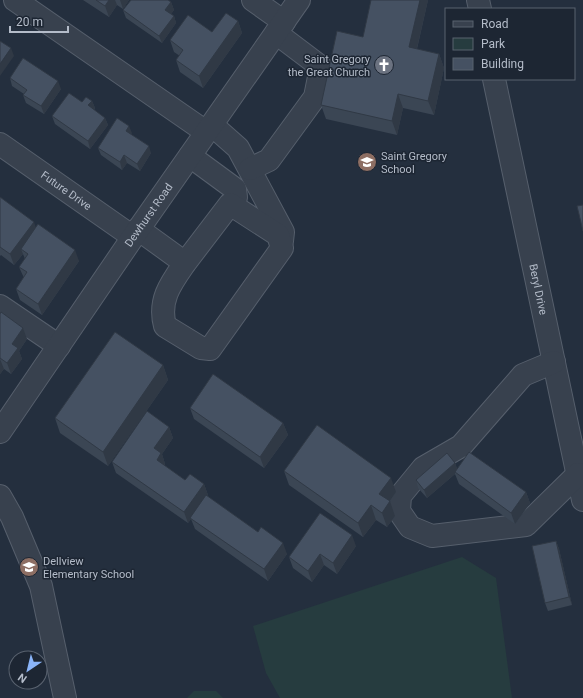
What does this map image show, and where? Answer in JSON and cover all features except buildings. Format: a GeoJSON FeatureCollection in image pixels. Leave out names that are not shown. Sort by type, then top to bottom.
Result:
{"type":"FeatureCollection","features":[{"type":"Feature","properties":{"kind":"street"},"geometry":{"type":"LineString","coordinates":[[16,0],[238,148],[282,232],[282,248],[210,349],[201,348],[165,326],[162,316],[166,290],[230,204],[234,205],[278,235],[282,248]]}},
{"type":"Feature","properties":{"kind":"street"},"geometry":{"type":"LineString","coordinates":[[250,169],[269,160],[315,97],[321,67],[253,0]]}},
{"type":"Feature","properties":{"kind":"street","name":"Dewhurst Road"},"geometry":{"type":"LineString","coordinates":[[0,432],[136,233],[299,0]]}},
{"type":"Feature","properties":{"kind":"street","name":"Beryl Drive"},"geometry":{"type":"LineString","coordinates":[[494,80],[583,500]]}},
{"type":"Feature","properties":{"kind":"street","name":"Future Drive"},"geometry":{"type":"LineString","coordinates":[[0,144],[136,233],[185,263]]}},
{"type":"Feature","properties":{"kind":"street"},"geometry":{"type":"LineString","coordinates":[[190,156],[235,189],[236,197],[234,205]]}},
{"type":"Feature","properties":{"kind":"street"},"geometry":{"type":"LineString","coordinates":[[0,306],[59,346]]}},
{"type":"Feature","properties":{"kind":"street"},"geometry":{"type":"LineString","coordinates":[[554,362],[523,375],[461,446],[423,468],[400,496],[399,511],[410,527],[432,536],[526,525],[578,474]]}},
{"type":"Feature","properties":{"kind":"street"},"geometry":{"type":"LineString","coordinates":[[0,496],[12,517],[41,586],[65,698]]}},
{"type":"Feature","properties":{"kind":"green space"},"geometry":{"type":"Polygon","coordinates":[[[462,557],[496,578],[512,698],[280,698],[266,673],[253,626],[462,557]]]}},
{"type":"Feature","properties":{"kind":"green space"},"geometry":{"type":"Polygon","coordinates":[[[194,691],[216,691],[223,698],[187,698],[194,691]]]}},
{"type":"Feature","properties":{"kind":"place","name":"Saint Gregory the Great Church"},"geometry":{"type":"Point","coordinates":[384,65]}},
{"type":"Feature","properties":{"kind":"place","name":"Saint Gregory School"},"geometry":{"type":"Point","coordinates":[367,162]}},
{"type":"Feature","properties":{"kind":"place","name":"Dellview Elementary School"},"geometry":{"type":"Point","coordinates":[29,567]}}]}
